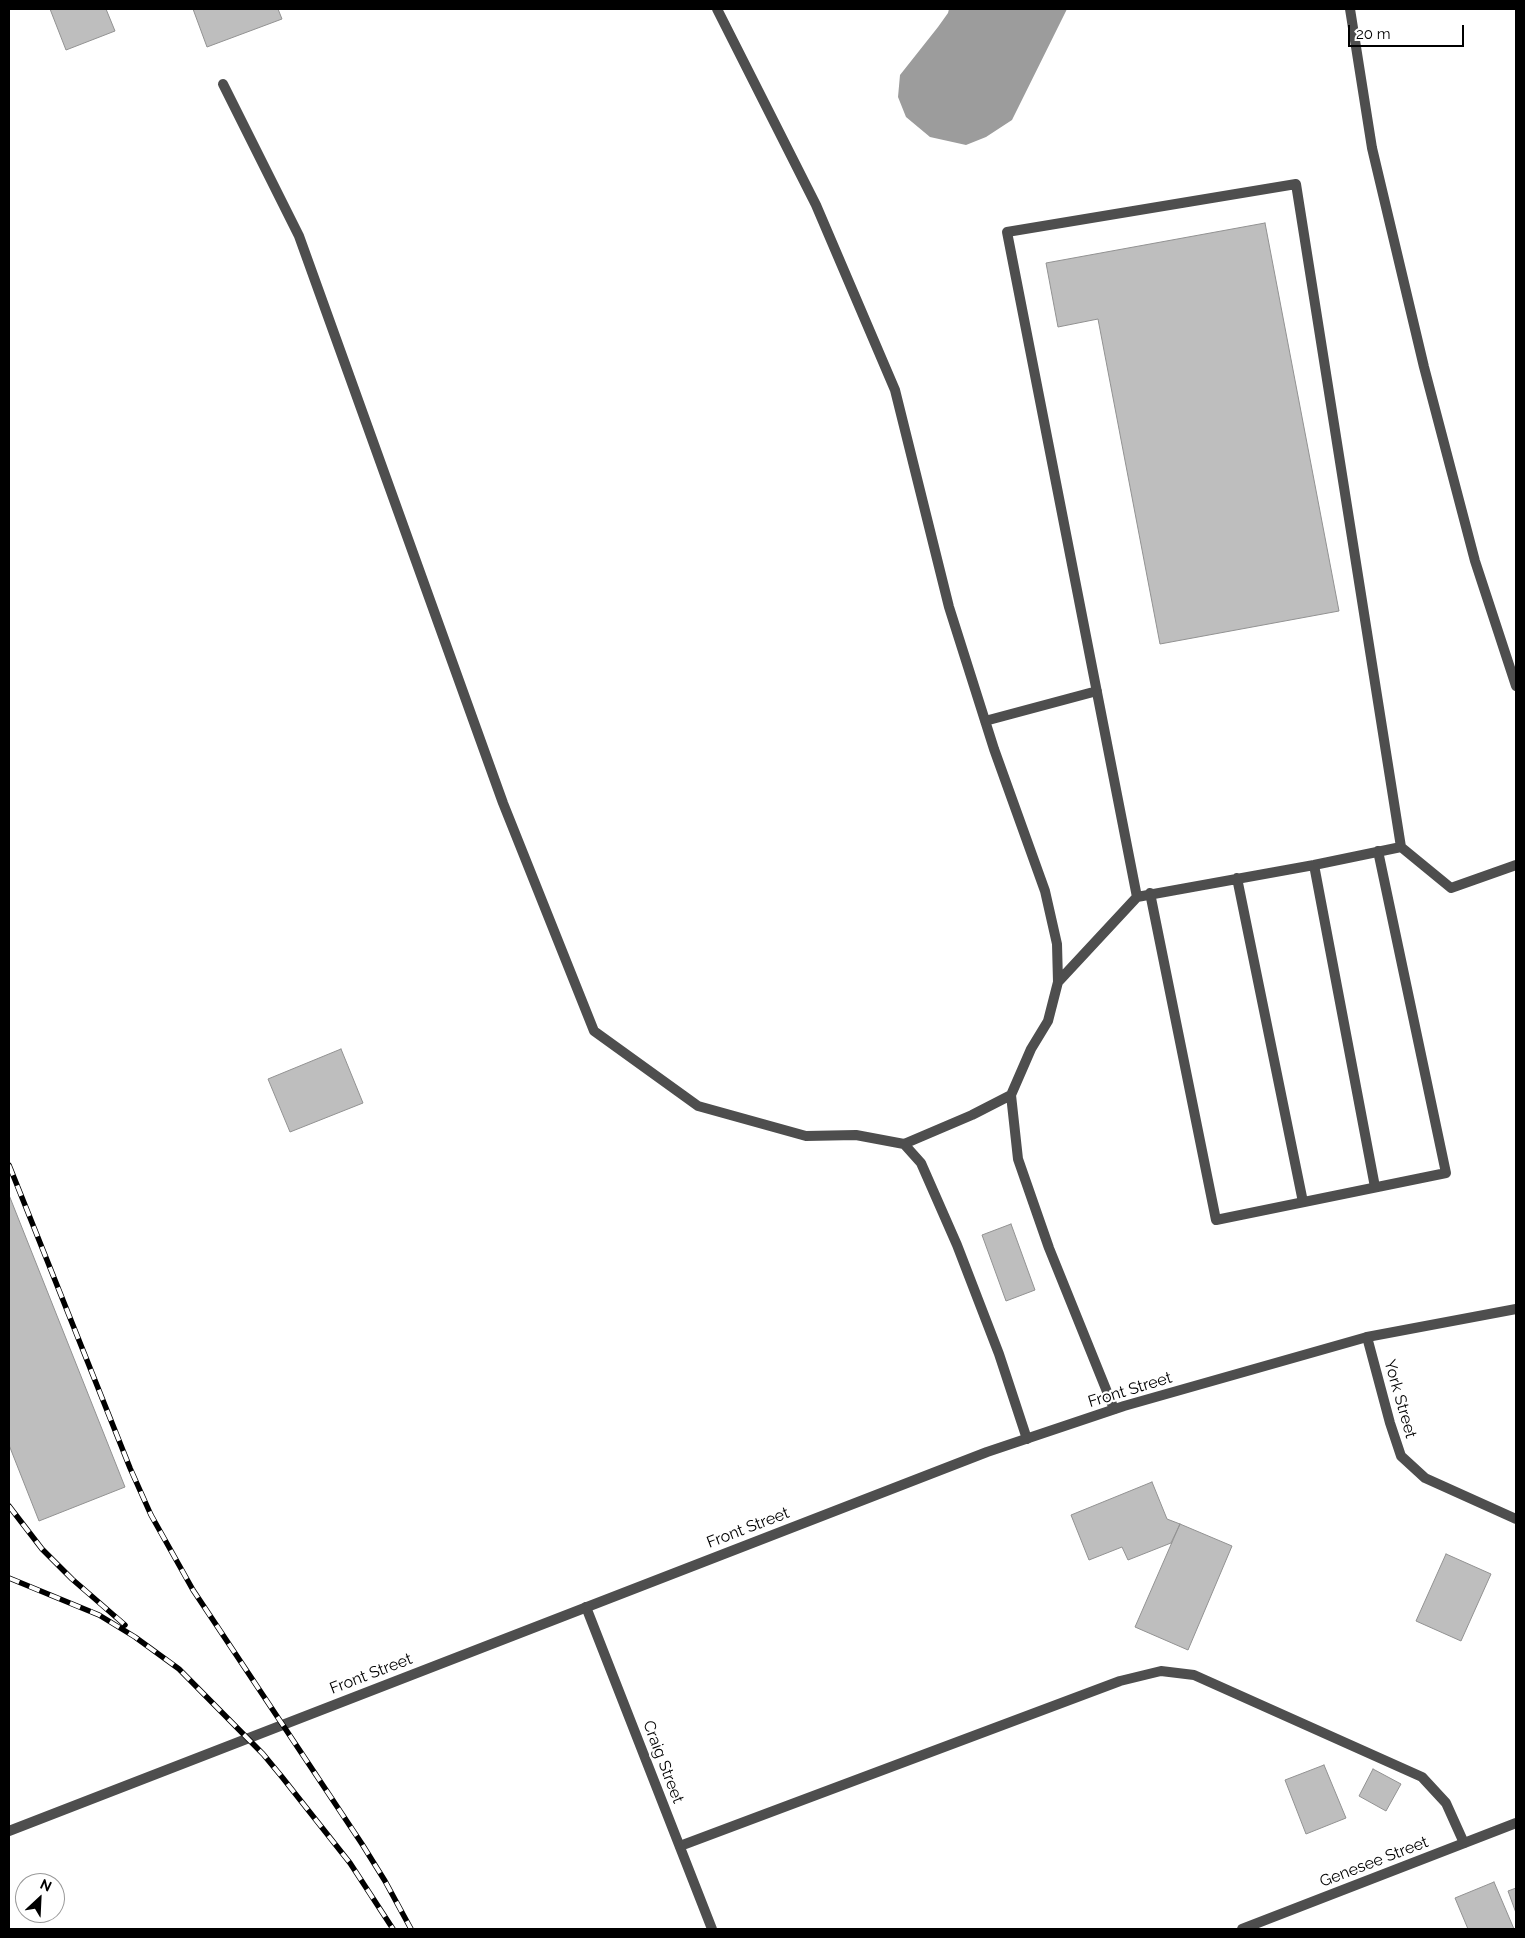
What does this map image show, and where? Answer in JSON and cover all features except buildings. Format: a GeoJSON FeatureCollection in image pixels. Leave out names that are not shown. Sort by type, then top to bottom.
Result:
{"type":"FeatureCollection","features":[{"type":"Feature","properties":{"kind":"street"},"geometry":{"type":"LineString","coordinates":[[716,9],[816,205],[895,390],[949,607],[985,721],[1045,891],[1057,944],[1058,982],[1048,1021],[1031,1048],[1011,1095],[1018,1159],[1049,1248],[1114,1409]]}},
{"type":"Feature","properties":{"kind":"street"},"geometry":{"type":"LineString","coordinates":[[1350,9],[1372,148],[1424,368],[1475,561],[1516,686]]}},
{"type":"Feature","properties":{"kind":"street"},"geometry":{"type":"LineString","coordinates":[[223,84],[299,236],[503,803],[594,1031],[698,1106],[806,1136],[856,1135],[904,1144],[972,1115],[1011,1095]]}},
{"type":"Feature","properties":{"kind":"street"},"geometry":{"type":"LineString","coordinates":[[1136,897],[1007,232],[1296,184],[1401,847],[1451,888],[1516,865]]}},
{"type":"Feature","properties":{"kind":"street"},"geometry":{"type":"LineString","coordinates":[[985,721],[1096,691]]}},
{"type":"Feature","properties":{"kind":"street"},"geometry":{"type":"LineString","coordinates":[[1058,982],[1136,897],[1401,847]]}},
{"type":"Feature","properties":{"kind":"street"},"geometry":{"type":"LineString","coordinates":[[1150,894],[1216,1220],[1446,1173],[1378,851]]}},
{"type":"Feature","properties":{"kind":"street"},"geometry":{"type":"LineString","coordinates":[[1314,864],[1375,1187]]}},
{"type":"Feature","properties":{"kind":"street"},"geometry":{"type":"LineString","coordinates":[[1236,878],[1303,1202]]}},
{"type":"Feature","properties":{"kind":"street"},"geometry":{"type":"LineString","coordinates":[[904,1144],[921,1163],[957,1245],[999,1354],[1026,1439]]}},
{"type":"Feature","properties":{"kind":"street","name":"Front Street"},"geometry":{"type":"LineString","coordinates":[[9,1831],[987,1452],[1114,1409],[1368,1337],[1516,1309]]}},
{"type":"Feature","properties":{"kind":"street","name":"York Street"},"geometry":{"type":"LineString","coordinates":[[1368,1337],[1390,1423],[1401,1456],[1425,1478],[1516,1519]]}},
{"type":"Feature","properties":{"kind":"street","name":"Craig Street"},"geometry":{"type":"LineString","coordinates":[[586,1606],[712,1929]]}},
{"type":"Feature","properties":{"kind":"street"},"geometry":{"type":"LineString","coordinates":[[680,1846],[1120,1681],[1160,1671],[1194,1675],[1422,1777],[1446,1803],[1464,1843]]}},
{"type":"Feature","properties":{"kind":"street","name":"Genesee Street"},"geometry":{"type":"LineString","coordinates":[[1242,1929],[1516,1823]]}},
{"type":"Feature","properties":{"kind":"shaded area"},"geometry":{"type":"Polygon","coordinates":[[[949,9],[1067,9],[1012,120],[986,137],[966,145],[930,137],[906,117],[898,97],[900,75],[938,27],[949,9]]]}},
{"type":"Feature","properties":{"kind":"railway"},"geometry":{"type":"LineString","coordinates":[[9,1165],[130,1468],[151,1515],[193,1590],[362,1844],[411,1929]]}},
{"type":"Feature","properties":{"kind":"railway"},"geometry":{"type":"LineString","coordinates":[[9,1506],[42,1549],[72,1579],[125,1625]]}},
{"type":"Feature","properties":{"kind":"railway"},"geometry":{"type":"LineString","coordinates":[[9,1578],[99,1615],[135,1637],[179,1669],[263,1754],[282,1777],[350,1863],[393,1929]]}}]}
